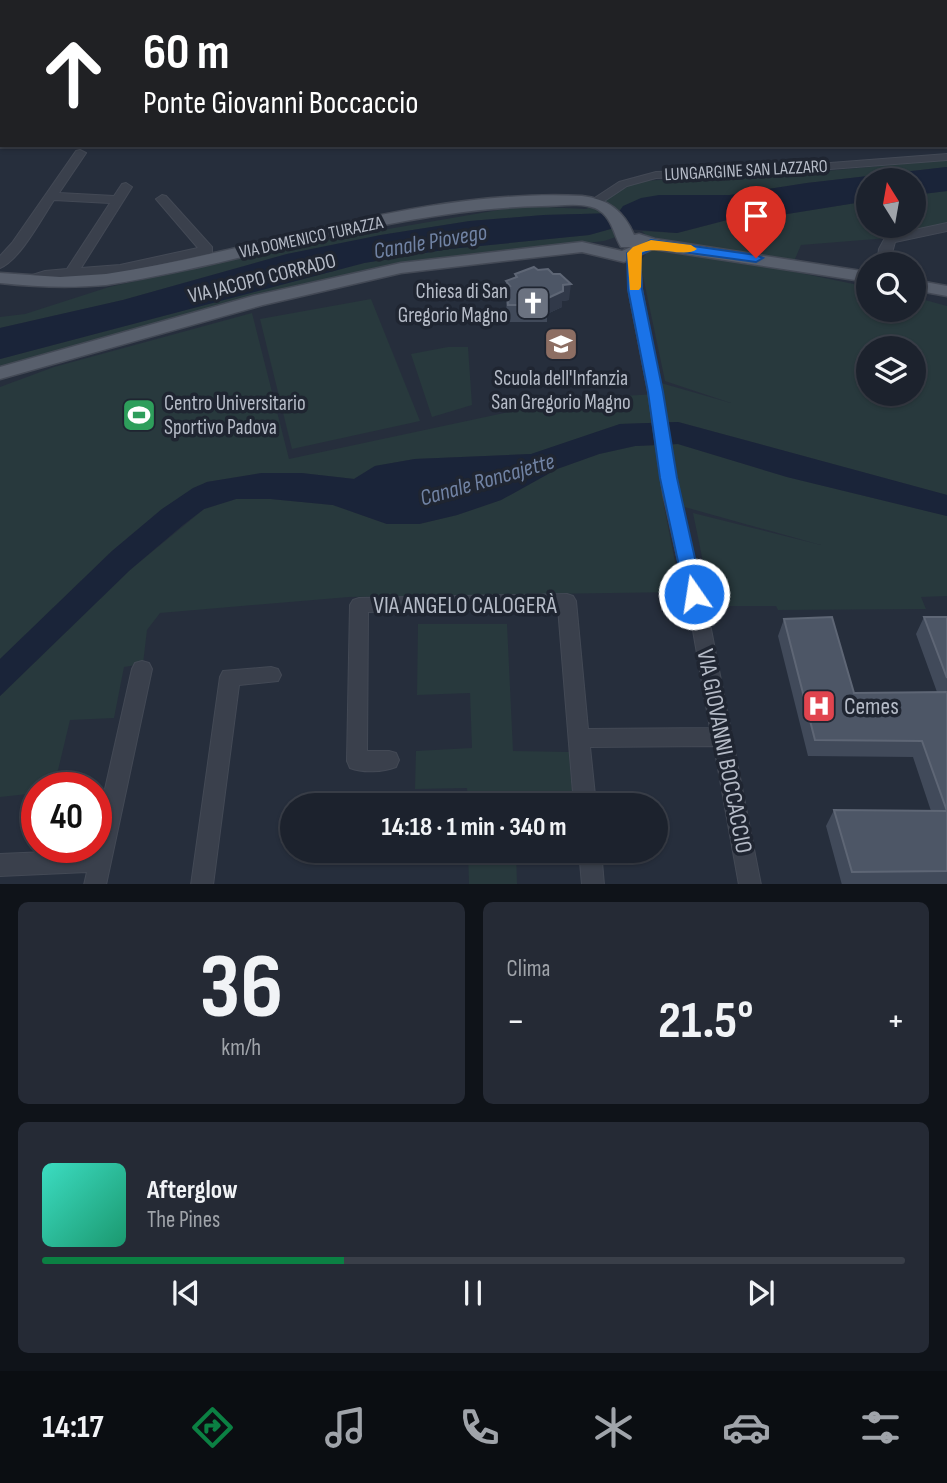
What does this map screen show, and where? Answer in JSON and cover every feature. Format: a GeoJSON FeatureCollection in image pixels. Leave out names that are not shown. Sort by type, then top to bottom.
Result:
{"type":"FeatureCollection","features":[{"type":"Feature","properties":{"kind":"main road","name":"VIA DOMENICO TURAZZA"},"geometry":{"type":"LineString","coordinates":[[0,278],[84,281],[119,277],[374,222],[460,208],[536,201],[593,203]]}},
{"type":"Feature","properties":{"kind":"main road"},"geometry":{"type":"LineString","coordinates":[[593,203],[627,242]]}},
{"type":"Feature","properties":{"kind":"main road","name":"VIA JACOPO CORRADO"},"geometry":{"type":"LineString","coordinates":[[0,373],[259,300],[389,271],[564,248],[627,242],[856,275]]}},
{"type":"Feature","properties":{"kind":"main road"},"geometry":{"type":"LineString","coordinates":[[926,287],[947,291]]}},
{"type":"Feature","properties":{"kind":"street"},"geometry":{"type":"LineString","coordinates":[[0,264],[17,246],[80,153]]}},
{"type":"Feature","properties":{"kind":"street","name":"LUNGARGINE SAN LAZZARO"},"geometry":{"type":"LineString","coordinates":[[593,203],[623,184],[656,175],[752,172],[947,157]]}},
{"type":"Feature","properties":{"kind":"street"},"geometry":{"type":"LineString","coordinates":[[71,274],[126,187]]}},
{"type":"Feature","properties":{"kind":"street"},"geometry":{"type":"LineString","coordinates":[[51,196],[118,200]]}},
{"type":"Feature","properties":{"kind":"street","name":"VIA DOMENICO TURAZZA"},"geometry":{"type":"LineString","coordinates":[[31,280],[45,275],[120,269],[207,250],[162,199]]}},
{"type":"Feature","properties":{"kind":"street"},"geometry":{"type":"LineString","coordinates":[[885,252],[890,239],[947,227]]}},
{"type":"Feature","properties":{"kind":"street","name":"VIA GIOVANNI BOCCACCIO"},"geometry":{"type":"LineString","coordinates":[[627,242],[627,264],[633,274],[670,487],[700,619],[750,884]]}},
{"type":"Feature","properties":{"kind":"street","name":"VIA JACOPO CORRADO"},"geometry":{"type":"LineString","coordinates":[[0,379],[58,358]]}},
{"type":"Feature","properties":{"kind":"street","name":"VIA ANGELO CALOGERÀ"},"geometry":{"type":"LineString","coordinates":[[388,760],[357,761],[359,605],[567,601],[579,738]]}},
{"type":"Feature","properties":{"kind":"street"},"geometry":{"type":"LineString","coordinates":[[112,805],[142,669]]}},
{"type":"Feature","properties":{"kind":"street"},"geometry":{"type":"LineString","coordinates":[[202,884],[230,677],[271,675]]}},
{"type":"Feature","properties":{"kind":"street"},"geometry":{"type":"LineString","coordinates":[[584,793],[579,738],[721,737]]}},
{"type":"Feature","properties":{"kind":"street"},"geometry":{"type":"LineString","coordinates":[[0,865],[40,863]]}},
{"type":"Feature","properties":{"kind":"street"},"geometry":{"type":"LineString","coordinates":[[95,884],[99,863]]}},
{"type":"Feature","properties":{"kind":"street"},"geometry":{"type":"LineString","coordinates":[[591,863],[593,884]]}},
{"type":"Feature","properties":{"kind":"shaded area"},"geometry":{"type":"Polygon","coordinates":[[[947,160],[947,167],[926,169],[858,168],[947,160]]]}},
{"type":"Feature","properties":{"kind":"shaded area"},"geometry":{"type":"Polygon","coordinates":[[[856,168],[856,177],[730,195],[659,195],[619,213],[470,221],[381,235],[287,254],[123,300],[0,328],[0,317],[25,314],[109,287],[307,243],[522,206],[586,209],[638,181],[856,168]]]}},
{"type":"Feature","properties":{"kind":"shaded area"},"geometry":{"type":"Polygon","coordinates":[[[947,191],[947,229],[926,232],[926,194],[947,191]]]}},
{"type":"Feature","properties":{"kind":"shaded area"},"geometry":{"type":"Polygon","coordinates":[[[856,203],[856,238],[888,238],[801,245],[792,266],[647,236],[642,231],[677,233],[727,220],[762,218],[856,203]]]}},
{"type":"Feature","properties":{"kind":"shaded area"},"geometry":{"type":"Polygon","coordinates":[[[614,228],[619,236],[604,241],[433,261],[0,370],[0,359],[364,263],[449,249],[589,235],[614,228]]]}},
{"type":"Feature","properties":{"kind":"shaded area"},"geometry":{"type":"Polygon","coordinates":[[[653,250],[699,252],[856,285],[856,322],[926,322],[926,300],[947,306],[947,495],[678,422],[620,424],[532,454],[415,459],[375,466],[354,479],[301,473],[262,473],[207,482],[162,509],[112,551],[0,659],[0,387],[54,367],[252,313],[289,459],[570,399],[657,394],[654,381],[731,403],[665,381],[640,262],[648,251],[653,250]]]}},
{"type":"Feature","properties":{"kind":"shaded area"},"geometry":{"type":"Polygon","coordinates":[[[371,299],[420,421],[292,449],[260,319],[371,299]]]}},
{"type":"Feature","properties":{"kind":"shaded area"},"geometry":{"type":"Polygon","coordinates":[[[448,347],[468,347],[472,405],[432,417],[411,354],[448,347]]]}},
{"type":"Feature","properties":{"kind":"shaded area"},"geometry":{"type":"Polygon","coordinates":[[[678,444],[787,477],[947,516],[947,596],[921,597],[926,609],[778,610],[776,606],[712,606],[693,513],[821,545],[663,501],[681,592],[349,597],[160,613],[147,630],[143,664],[124,667],[114,718],[70,720],[58,772],[21,772],[21,795],[0,797],[0,696],[130,570],[204,509],[236,499],[271,499],[333,505],[387,524],[419,524],[501,500],[557,469],[599,454],[635,446],[678,444]]]}},
{"type":"Feature","properties":{"kind":"shaded area"},"geometry":{"type":"Polygon","coordinates":[[[418,624],[507,624],[513,751],[569,752],[572,791],[467,793],[467,788],[415,789],[416,751],[472,748],[470,693],[417,695],[418,624]]]}},
{"type":"Feature","properties":{"kind":"shaded area"},"geometry":{"type":"Polygon","coordinates":[[[468,863],[516,863],[517,884],[469,884],[468,863]]]}},
{"type":"Feature","properties":{"kind":"water"},"geometry":{"type":"Polygon","coordinates":[[[947,167],[947,191],[926,194],[926,169],[947,167]]]}},
{"type":"Feature","properties":{"kind":"water","name":"Canale Piovego"},"geometry":{"type":"Polygon","coordinates":[[[856,177],[856,203],[762,218],[727,220],[677,233],[614,228],[589,235],[449,249],[364,263],[0,359],[0,328],[123,300],[287,254],[470,221],[618,213],[623,206],[641,198],[659,195],[730,195],[856,177]]]}},
{"type":"Feature","properties":{"kind":"water","name":"Canale Roncajette"},"geometry":{"type":"Polygon","coordinates":[[[678,422],[947,495],[947,516],[787,477],[678,444],[635,446],[599,454],[557,469],[501,500],[419,524],[387,524],[333,505],[271,499],[236,499],[204,509],[183,525],[130,570],[0,696],[0,659],[112,551],[162,509],[207,482],[262,473],[301,473],[354,479],[375,466],[415,459],[531,454],[620,424],[678,422]]]}},
{"type":"Feature","properties":{"kind":"building"},"geometry":{"type":"Polygon","coordinates":[[[534,267],[560,274],[571,284],[563,285],[563,291],[548,298],[548,305],[508,305],[507,287],[510,286],[506,281],[517,277],[515,274],[534,267]]]}},
{"type":"Feature","properties":{"kind":"building"},"geometry":{"type":"Polygon","coordinates":[[[832,617],[854,693],[947,692],[947,811],[922,741],[815,740],[784,619],[832,617]]]}},
{"type":"Feature","properties":{"kind":"building"},"geometry":{"type":"Polygon","coordinates":[[[924,617],[947,617],[947,678],[924,617]]]}},
{"type":"Feature","properties":{"kind":"building"},"geometry":{"type":"Polygon","coordinates":[[[834,810],[947,811],[947,871],[852,872],[834,810]]]}},
{"type":"Feature","properties":{"kind":"slow traffic"},"geometry":{"type":"LineString","coordinates":[[635,287],[634,253],[637,249],[651,244],[691,249]]}},
{"type":"Feature","properties":{"kind":"place","name":"Chiesa di San Gregorio Magno"},"geometry":{"type":"Point","coordinates":[533,303]}},
{"type":"Feature","properties":{"kind":"place","name":"Scuola dell'Infanzia San Gregorio Magno"},"geometry":{"type":"Point","coordinates":[561,344]}},
{"type":"Feature","properties":{"kind":"place","name":"Centro Universitario Sportivo Padova"},"geometry":{"type":"Point","coordinates":[139,415]}},
{"type":"Feature","properties":{"kind":"place","name":"Cemes"},"geometry":{"type":"Point","coordinates":[819,706]}},
{"type":"Feature","properties":{"kind":"route"},"geometry":{"type":"LineString","coordinates":[[694,594],[668,478],[635,289],[634,253],[637,249],[651,244],[756,258]]}}]}
